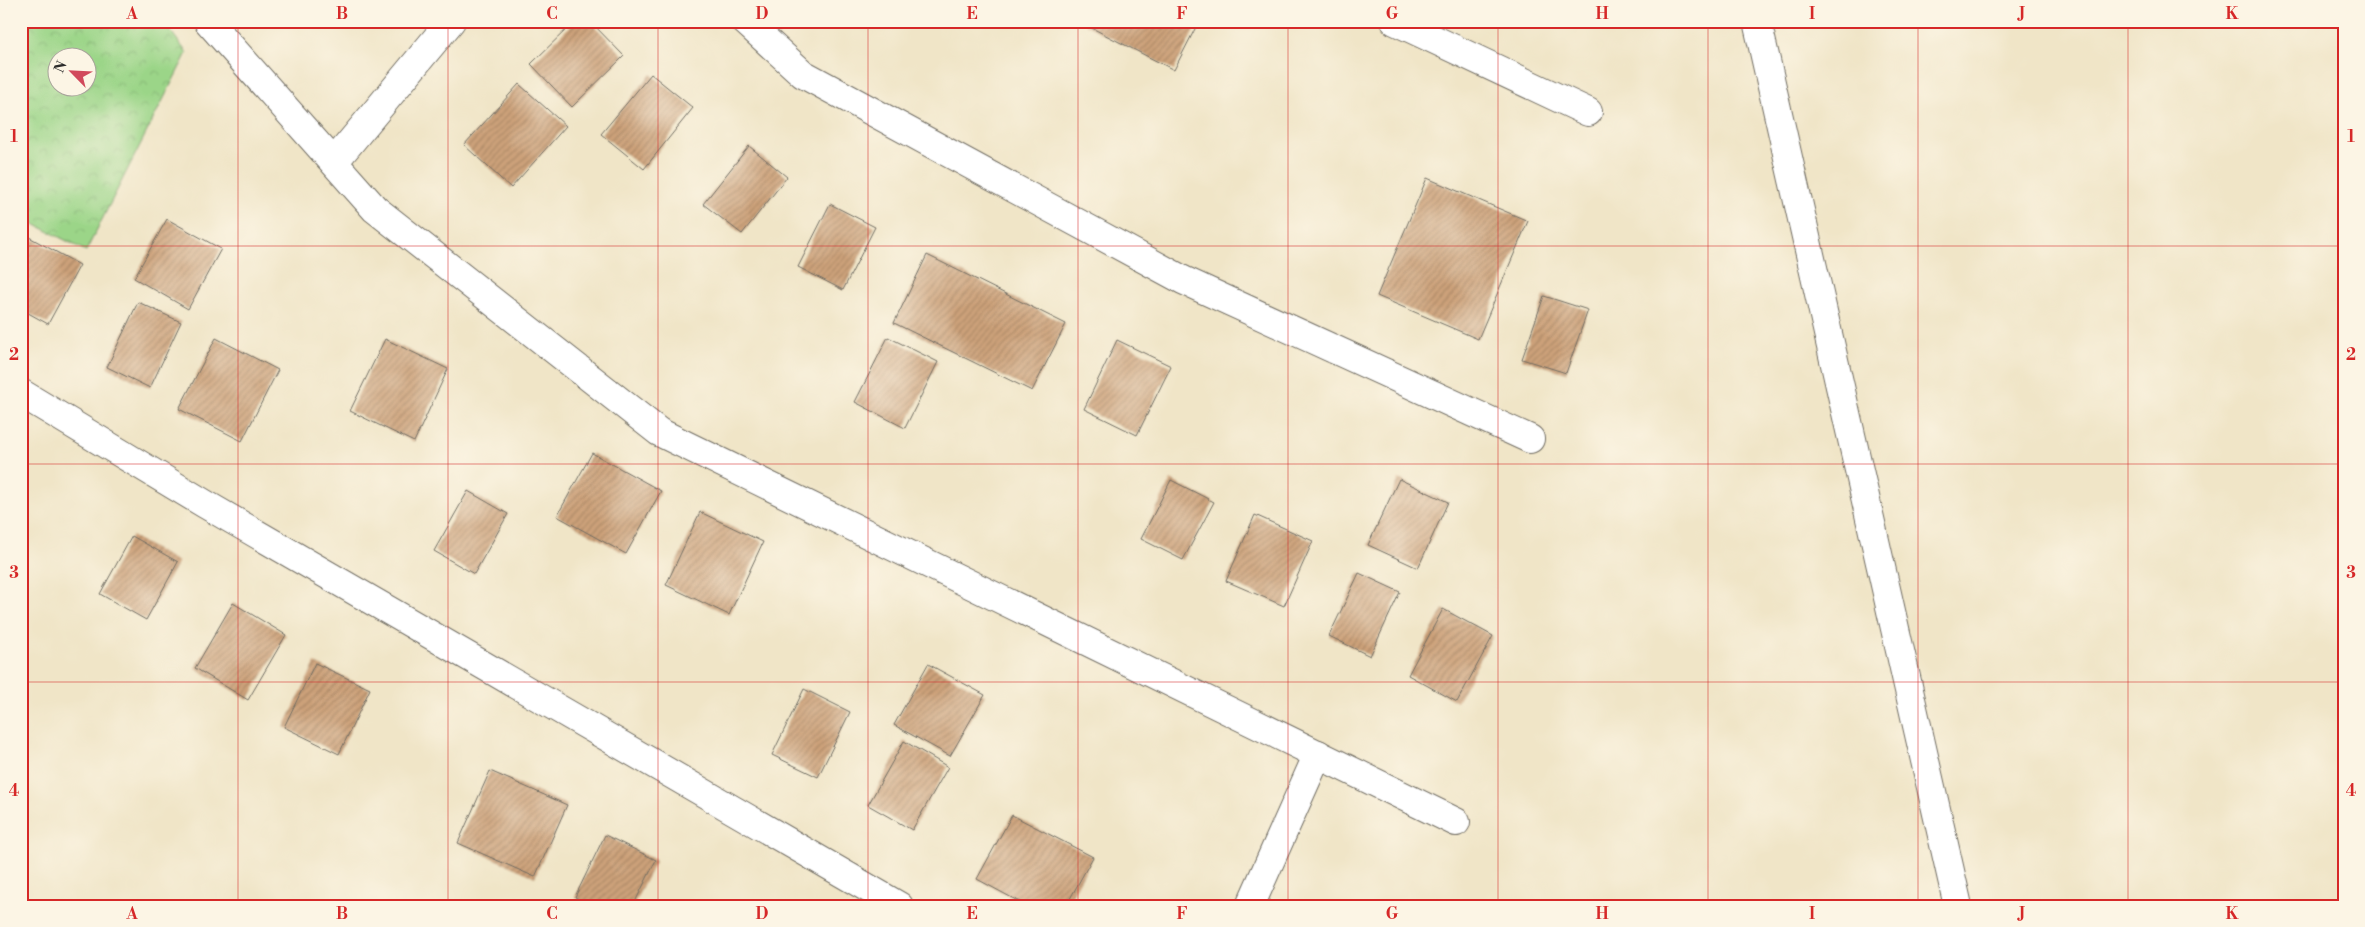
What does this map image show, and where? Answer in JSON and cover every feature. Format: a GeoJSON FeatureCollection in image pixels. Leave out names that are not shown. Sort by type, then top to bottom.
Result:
{"type":"FeatureCollection","features":[{"type":"Feature","properties":{"kind":"street"},"geometry":{"type":"LineString","coordinates":[[208,21],[375,209],[659,432],[1456,822]]}},
{"type":"Feature","properties":{"kind":"street"},"geometry":{"type":"LineString","coordinates":[[334,162],[451,21]]}},
{"type":"Feature","properties":{"kind":"street"},"geometry":{"type":"LineString","coordinates":[[745,21],[803,74],[1183,280],[1530,439]]}},
{"type":"Feature","properties":{"kind":"street"},"geometry":{"type":"LineString","coordinates":[[1395,21],[1588,112]]}},
{"type":"Feature","properties":{"kind":"street"},"geometry":{"type":"LineString","coordinates":[[1757,21],[1958,906]]}},
{"type":"Feature","properties":{"kind":"street"},"geometry":{"type":"LineString","coordinates":[[21,393],[205,504],[899,906]]}},
{"type":"Feature","properties":{"kind":"street"},"geometry":{"type":"LineString","coordinates":[[1250,906],[1318,754]]}},
{"type":"Feature","properties":{"kind":"green space"},"geometry":{"type":"Polygon","coordinates":[[[21,21],[163,21],[187,53],[86,251],[21,217],[21,21]]]}},
{"type":"Feature","properties":{"kind":"building"},"geometry":{"type":"Polygon","coordinates":[[[575,21],[590,21],[624,56],[572,107],[531,64],[575,21]]]}},
{"type":"Feature","properties":{"kind":"building"},"geometry":{"type":"Polygon","coordinates":[[[1088,21],[1199,21],[1174,70],[1086,25],[1088,21]]]}},
{"type":"Feature","properties":{"kind":"building"},"geometry":{"type":"Polygon","coordinates":[[[651,74],[693,108],[644,169],[601,134],[651,74]]]}},
{"type":"Feature","properties":{"kind":"building"},"geometry":{"type":"Polygon","coordinates":[[[519,84],[566,126],[511,188],[464,145],[519,84]]]}},
{"type":"Feature","properties":{"kind":"building"},"geometry":{"type":"Polygon","coordinates":[[[749,146],[787,177],[742,234],[703,204],[749,146]]]}},
{"type":"Feature","properties":{"kind":"building"},"geometry":{"type":"Polygon","coordinates":[[[1427,178],[1528,221],[1478,339],[1377,296],[1427,178]]]}},
{"type":"Feature","properties":{"kind":"building"},"geometry":{"type":"Polygon","coordinates":[[[830,204],[875,227],[843,290],[798,267],[830,204]]]}},
{"type":"Feature","properties":{"kind":"building"},"geometry":{"type":"Polygon","coordinates":[[[167,219],[221,249],[188,309],[134,278],[167,219]]]}},
{"type":"Feature","properties":{"kind":"building"},"geometry":{"type":"Polygon","coordinates":[[[29,237],[80,265],[48,324],[21,309],[21,250],[29,237]]]}},
{"type":"Feature","properties":{"kind":"building"},"geometry":{"type":"Polygon","coordinates":[[[927,255],[1066,324],[1032,391],[894,323],[927,255]]]}},
{"type":"Feature","properties":{"kind":"building"},"geometry":{"type":"Polygon","coordinates":[[[1544,296],[1588,310],[1566,373],[1522,359],[1544,296]]]}},
{"type":"Feature","properties":{"kind":"building"},"geometry":{"type":"Polygon","coordinates":[[[138,302],[181,322],[150,388],[107,367],[138,302]]]}},
{"type":"Feature","properties":{"kind":"building"},"geometry":{"type":"Polygon","coordinates":[[[888,337],[938,362],[905,428],[855,402],[888,337]]]}},
{"type":"Feature","properties":{"kind":"building"},"geometry":{"type":"Polygon","coordinates":[[[216,338],[278,370],[242,441],[179,409],[216,338]]]}},
{"type":"Feature","properties":{"kind":"building"},"geometry":{"type":"Polygon","coordinates":[[[385,339],[448,369],[414,442],[350,411],[385,339]]]}},
{"type":"Feature","properties":{"kind":"building"},"geometry":{"type":"Polygon","coordinates":[[[1117,340],[1171,366],[1137,435],[1084,409],[1117,340]]]}},
{"type":"Feature","properties":{"kind":"building"},"geometry":{"type":"Polygon","coordinates":[[[592,453],[661,491],[626,554],[557,516],[592,453]]]}},
{"type":"Feature","properties":{"kind":"building"},"geometry":{"type":"Polygon","coordinates":[[[1399,479],[1448,502],[1418,568],[1368,545],[1399,479]]]}},
{"type":"Feature","properties":{"kind":"building"},"geometry":{"type":"Polygon","coordinates":[[[1171,480],[1214,502],[1183,560],[1141,539],[1171,480]]]}},
{"type":"Feature","properties":{"kind":"building"},"geometry":{"type":"Polygon","coordinates":[[[468,491],[508,514],[474,574],[434,551],[468,491]]]}},
{"type":"Feature","properties":{"kind":"building"},"geometry":{"type":"Polygon","coordinates":[[[700,512],[763,542],[729,615],[666,585],[700,512]]]}},
{"type":"Feature","properties":{"kind":"building"},"geometry":{"type":"Polygon","coordinates":[[[1255,515],[1313,541],[1284,606],[1226,581],[1255,515]]]}},
{"type":"Feature","properties":{"kind":"building"},"geometry":{"type":"Polygon","coordinates":[[[132,536],[178,562],[146,620],[100,594],[132,536]]]}},
{"type":"Feature","properties":{"kind":"building"},"geometry":{"type":"Polygon","coordinates":[[[1359,573],[1400,592],[1370,656],[1329,636],[1359,573]]]}},
{"type":"Feature","properties":{"kind":"building"},"geometry":{"type":"Polygon","coordinates":[[[233,603],[286,635],[248,700],[195,668],[233,603]]]}},
{"type":"Feature","properties":{"kind":"building"},"geometry":{"type":"Polygon","coordinates":[[[1443,609],[1493,636],[1457,702],[1408,675],[1443,609]]]}},
{"type":"Feature","properties":{"kind":"building"},"geometry":{"type":"Polygon","coordinates":[[[315,663],[370,689],[339,754],[284,727],[315,663]]]}},
{"type":"Feature","properties":{"kind":"building"},"geometry":{"type":"Polygon","coordinates":[[[928,664],[985,695],[950,756],[894,725],[928,664]]]}},
{"type":"Feature","properties":{"kind":"building"},"geometry":{"type":"Polygon","coordinates":[[[804,689],[850,712],[818,777],[772,755],[804,689]]]}},
{"type":"Feature","properties":{"kind":"building"},"geometry":{"type":"Polygon","coordinates":[[[904,741],[948,767],[912,830],[868,805],[904,741]]]}},
{"type":"Feature","properties":{"kind":"building"},"geometry":{"type":"Polygon","coordinates":[[[490,771],[567,805],[535,877],[458,843],[490,771]]]}},
{"type":"Feature","properties":{"kind":"building"},"geometry":{"type":"Polygon","coordinates":[[[1012,815],[1093,857],[1066,906],[1027,906],[977,879],[1012,815]]]}},
{"type":"Feature","properties":{"kind":"building"},"geometry":{"type":"Polygon","coordinates":[[[605,835],[656,860],[633,906],[593,906],[575,897],[605,835]]]}}]}
